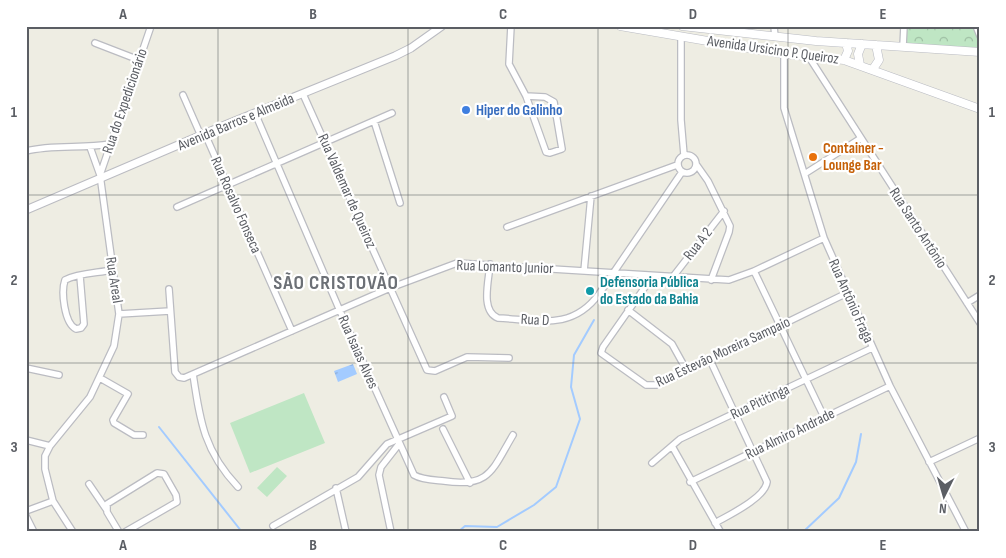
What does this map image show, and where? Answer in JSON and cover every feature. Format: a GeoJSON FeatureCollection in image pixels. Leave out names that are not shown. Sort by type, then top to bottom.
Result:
{"type":"FeatureCollection","features":[{"type":"Feature","properties":{"kind":"main road","name":"Avenida Ursicino P. Queiroz"},"geometry":{"type":"LineString","coordinates":[[620,26],[784,54],[844,60],[980,110]]}},
{"type":"Feature","properties":{"kind":"main road","name":"Avenida Ursicino P. Queiroz"},"geometry":{"type":"LineString","coordinates":[[682,26],[775,37],[980,52]]}},
{"type":"Feature","properties":{"kind":"main road"},"geometry":{"type":"LineString","coordinates":[[844,60],[848,51],[846,43]]}},
{"type":"Feature","properties":{"kind":"main road"},"geometry":{"type":"LineString","coordinates":[[862,44],[858,54],[866,67],[879,56],[876,45]]}},
{"type":"Feature","properties":{"kind":"street","name":"Rua do Expedicionário"},"geometry":{"type":"LineString","coordinates":[[100,178],[151,26]]}},
{"type":"Feature","properties":{"kind":"street","name":"Avenida Barros e Almeida"},"geometry":{"type":"LineString","coordinates":[[26,210],[395,56],[411,48],[442,26]]}},
{"type":"Feature","properties":{"kind":"street"},"geometry":{"type":"LineString","coordinates":[[512,26],[509,64],[526,96],[546,152],[550,154],[562,149],[554,102],[545,97],[526,96]]}},
{"type":"Feature","properties":{"kind":"street"},"geometry":{"type":"LineString","coordinates":[[774,26],[775,37]]}},
{"type":"Feature","properties":{"kind":"street"},"geometry":{"type":"LineString","coordinates":[[903,46],[904,26]]}},
{"type":"Feature","properties":{"kind":"street"},"geometry":{"type":"LineString","coordinates":[[977,27],[980,36]]}},
{"type":"Feature","properties":{"kind":"street"},"geometry":{"type":"LineString","coordinates":[[681,37],[681,112],[684,155]]}},
{"type":"Feature","properties":{"kind":"street"},"geometry":{"type":"LineString","coordinates":[[95,43],[139,60]]}},
{"type":"Feature","properties":{"kind":"street","name":"Rua Antônio Fraga"},"geometry":{"type":"LineString","coordinates":[[784,54],[784,108],[806,173],[824,238],[890,386],[966,532]]}},
{"type":"Feature","properties":{"kind":"street","name":"Rua Santo Antônio"},"geometry":{"type":"LineString","coordinates":[[809,57],[980,324]]}},
{"type":"Feature","properties":{"kind":"street","name":"Rua Valdemar de Queiroz"},"geometry":{"type":"LineString","coordinates":[[303,94],[427,370],[435,371],[467,356],[509,358]]}},
{"type":"Feature","properties":{"kind":"street","name":"Rua Rosalvo Fonseca"},"geometry":{"type":"LineString","coordinates":[[183,95],[292,331]]}},
{"type":"Feature","properties":{"kind":"street","name":"Rua Isaias Alves"},"geometry":{"type":"LineString","coordinates":[[255,113],[397,441],[417,477],[470,484]]}},
{"type":"Feature","properties":{"kind":"street"},"geometry":{"type":"LineString","coordinates":[[177,207],[392,113]]}},
{"type":"Feature","properties":{"kind":"street"},"geometry":{"type":"LineString","coordinates":[[374,121],[400,203]]}},
{"type":"Feature","properties":{"kind":"street"},"geometry":{"type":"LineString","coordinates":[[806,173],[861,138]]}},
{"type":"Feature","properties":{"kind":"street"},"geometry":{"type":"LineString","coordinates":[[26,151],[52,146],[90,147],[110,144]]}},
{"type":"Feature","properties":{"kind":"street","name":"Rua do Expedicionário"},"geometry":{"type":"LineString","coordinates":[[90,147],[100,178]]}},
{"type":"Feature","properties":{"kind":"street"},"geometry":{"type":"LineString","coordinates":[[677,165],[679,158],[684,155],[691,156],[728,220],[729,232],[711,280]]}},
{"type":"Feature","properties":{"kind":"street"},"geometry":{"type":"LineString","coordinates":[[677,165],[682,172],[692,172],[696,164]]}},
{"type":"Feature","properties":{"kind":"street"},"geometry":{"type":"LineString","coordinates":[[507,227],[677,165]]}},
{"type":"Feature","properties":{"kind":"street","name":"Rua D"},"geometry":{"type":"LineString","coordinates":[[490,264],[487,307],[492,316],[498,318],[556,321],[569,319],[591,305],[682,172]]}},
{"type":"Feature","properties":{"kind":"street","name":"Rua Areal"},"geometry":{"type":"LineString","coordinates":[[50,446],[86,403],[100,378],[116,339],[119,314],[100,178]]}},
{"type":"Feature","properties":{"kind":"street"},"geometry":{"type":"LineString","coordinates":[[584,271],[591,196]]}},
{"type":"Feature","properties":{"kind":"street","name":"Rua A 2"},"geometry":{"type":"LineString","coordinates":[[672,278],[724,211]]}},
{"type":"Feature","properties":{"kind":"street","name":"Rua Lomanto Junior"},"geometry":{"type":"LineString","coordinates":[[170,311],[175,372],[179,377],[184,378],[390,288],[457,263],[652,277],[729,280],[754,271],[824,238]]}},
{"type":"Feature","properties":{"kind":"street"},"geometry":{"type":"LineString","coordinates":[[80,276],[84,324],[81,328],[76,329],[71,327],[68,320],[64,285],[67,279],[80,276],[112,270]]}},
{"type":"Feature","properties":{"kind":"street"},"geometry":{"type":"LineString","coordinates":[[754,271],[824,417]]}},
{"type":"Feature","properties":{"kind":"street"},"geometry":{"type":"LineString","coordinates":[[652,277],[628,310],[672,344],[686,371]]}},
{"type":"Feature","properties":{"kind":"street"},"geometry":{"type":"LineString","coordinates":[[119,314],[170,311],[169,289]]}},
{"type":"Feature","properties":{"kind":"street","name":"Rua Estevão Moreira Sampaio"},"geometry":{"type":"LineString","coordinates":[[628,310],[603,347],[602,355],[646,386],[656,384],[710,360],[847,293]]}},
{"type":"Feature","properties":{"kind":"street"},"geometry":{"type":"LineString","coordinates":[[966,303],[980,295]]}},
{"type":"Feature","properties":{"kind":"street","name":"Rua Pititinga"},"geometry":{"type":"LineString","coordinates":[[652,463],[680,439],[872,348]]}},
{"type":"Feature","properties":{"kind":"street"},"geometry":{"type":"LineString","coordinates":[[710,360],[752,452],[766,478],[766,487],[756,498],[715,523]]}},
{"type":"Feature","properties":{"kind":"street"},"geometry":{"type":"LineString","coordinates":[[26,368],[59,375]]}},
{"type":"Feature","properties":{"kind":"street"},"geometry":{"type":"LineString","coordinates":[[193,374],[199,415],[206,438],[221,469],[238,487]]}},
{"type":"Feature","properties":{"kind":"street"},"geometry":{"type":"LineString","coordinates":[[100,378],[128,394],[113,420],[114,423],[134,435],[143,435]]}},
{"type":"Feature","properties":{"kind":"street","name":"Rua Almiro Andrade"},"geometry":{"type":"LineString","coordinates":[[690,482],[890,386]]}},
{"type":"Feature","properties":{"kind":"street"},"geometry":{"type":"LineString","coordinates":[[273,526],[358,477],[381,449],[452,416],[444,397]]}},
{"type":"Feature","properties":{"kind":"street"},"geometry":{"type":"LineString","coordinates":[[443,429],[470,484],[485,477],[492,470],[514,435]]}},
{"type":"Feature","properties":{"kind":"street"},"geometry":{"type":"LineString","coordinates":[[929,462],[980,438]]}},
{"type":"Feature","properties":{"kind":"street"},"geometry":{"type":"LineString","coordinates":[[26,440],[50,446],[44,460],[53,501],[73,532]]}},
{"type":"Feature","properties":{"kind":"street"},"geometry":{"type":"LineString","coordinates":[[391,532],[381,494],[379,475],[381,467],[397,441]]}},
{"type":"Feature","properties":{"kind":"street"},"geometry":{"type":"LineString","coordinates":[[672,446],[690,482],[720,531]]}},
{"type":"Feature","properties":{"kind":"street"},"geometry":{"type":"LineString","coordinates":[[106,509],[109,502],[138,484],[157,474],[164,474],[176,495],[177,502],[125,532]]}},
{"type":"Feature","properties":{"kind":"street"},"geometry":{"type":"LineString","coordinates":[[90,484],[119,532]]}},
{"type":"Feature","properties":{"kind":"street"},"geometry":{"type":"LineString","coordinates":[[336,488],[346,532]]}},
{"type":"Feature","properties":{"kind":"street"},"geometry":{"type":"LineString","coordinates":[[26,511],[53,501]]}},
{"type":"Feature","properties":{"kind":"street"},"geometry":{"type":"LineString","coordinates":[[26,516],[34,532]]}},
{"type":"Feature","properties":{"kind":"green space"},"geometry":{"type":"Polygon","coordinates":[[[904,26],[975,26],[980,37],[980,52],[903,46],[904,26]]]}},
{"type":"Feature","properties":{"kind":"green space"},"geometry":{"type":"Polygon","coordinates":[[[304,393],[325,443],[250,473],[230,423],[304,393]]]}},
{"type":"Feature","properties":{"kind":"green space"},"geometry":{"type":"Polygon","coordinates":[[[277,467],[287,476],[267,497],[257,488],[277,467]]]}},
{"type":"Feature","properties":{"kind":"water"},"geometry":{"type":"Polygon","coordinates":[[[353,364],[357,374],[338,382],[334,371],[353,364]]]}},
{"type":"Feature","properties":{"kind":"waterway"},"geometry":{"type":"LineString","coordinates":[[458,532],[465,526],[497,527],[534,505],[556,487],[580,419],[571,387],[574,355],[594,320]]}},
{"type":"Feature","properties":{"kind":"waterway"},"geometry":{"type":"LineString","coordinates":[[159,427],[242,532]]}},
{"type":"Feature","properties":{"kind":"waterway"},"geometry":{"type":"LineString","coordinates":[[803,532],[839,498],[856,462],[861,434]]}},
{"type":"Feature","properties":{"kind":"place","name":"Hiper do Galinho"},"geometry":{"type":"Point","coordinates":[466,110]}},
{"type":"Feature","properties":{"kind":"place","name":"Container - Lounge Bar"},"geometry":{"type":"Point","coordinates":[813,157]}},
{"type":"Feature","properties":{"kind":"place","name":"Defensoria Pública do Estado da Bahia"},"geometry":{"type":"Point","coordinates":[590,291]}},
{"type":"Feature","properties":{"kind":"district","name":"SÃO CRISTOVÃO"},"geometry":{"type":"Point","coordinates":[336,283]}}]}
